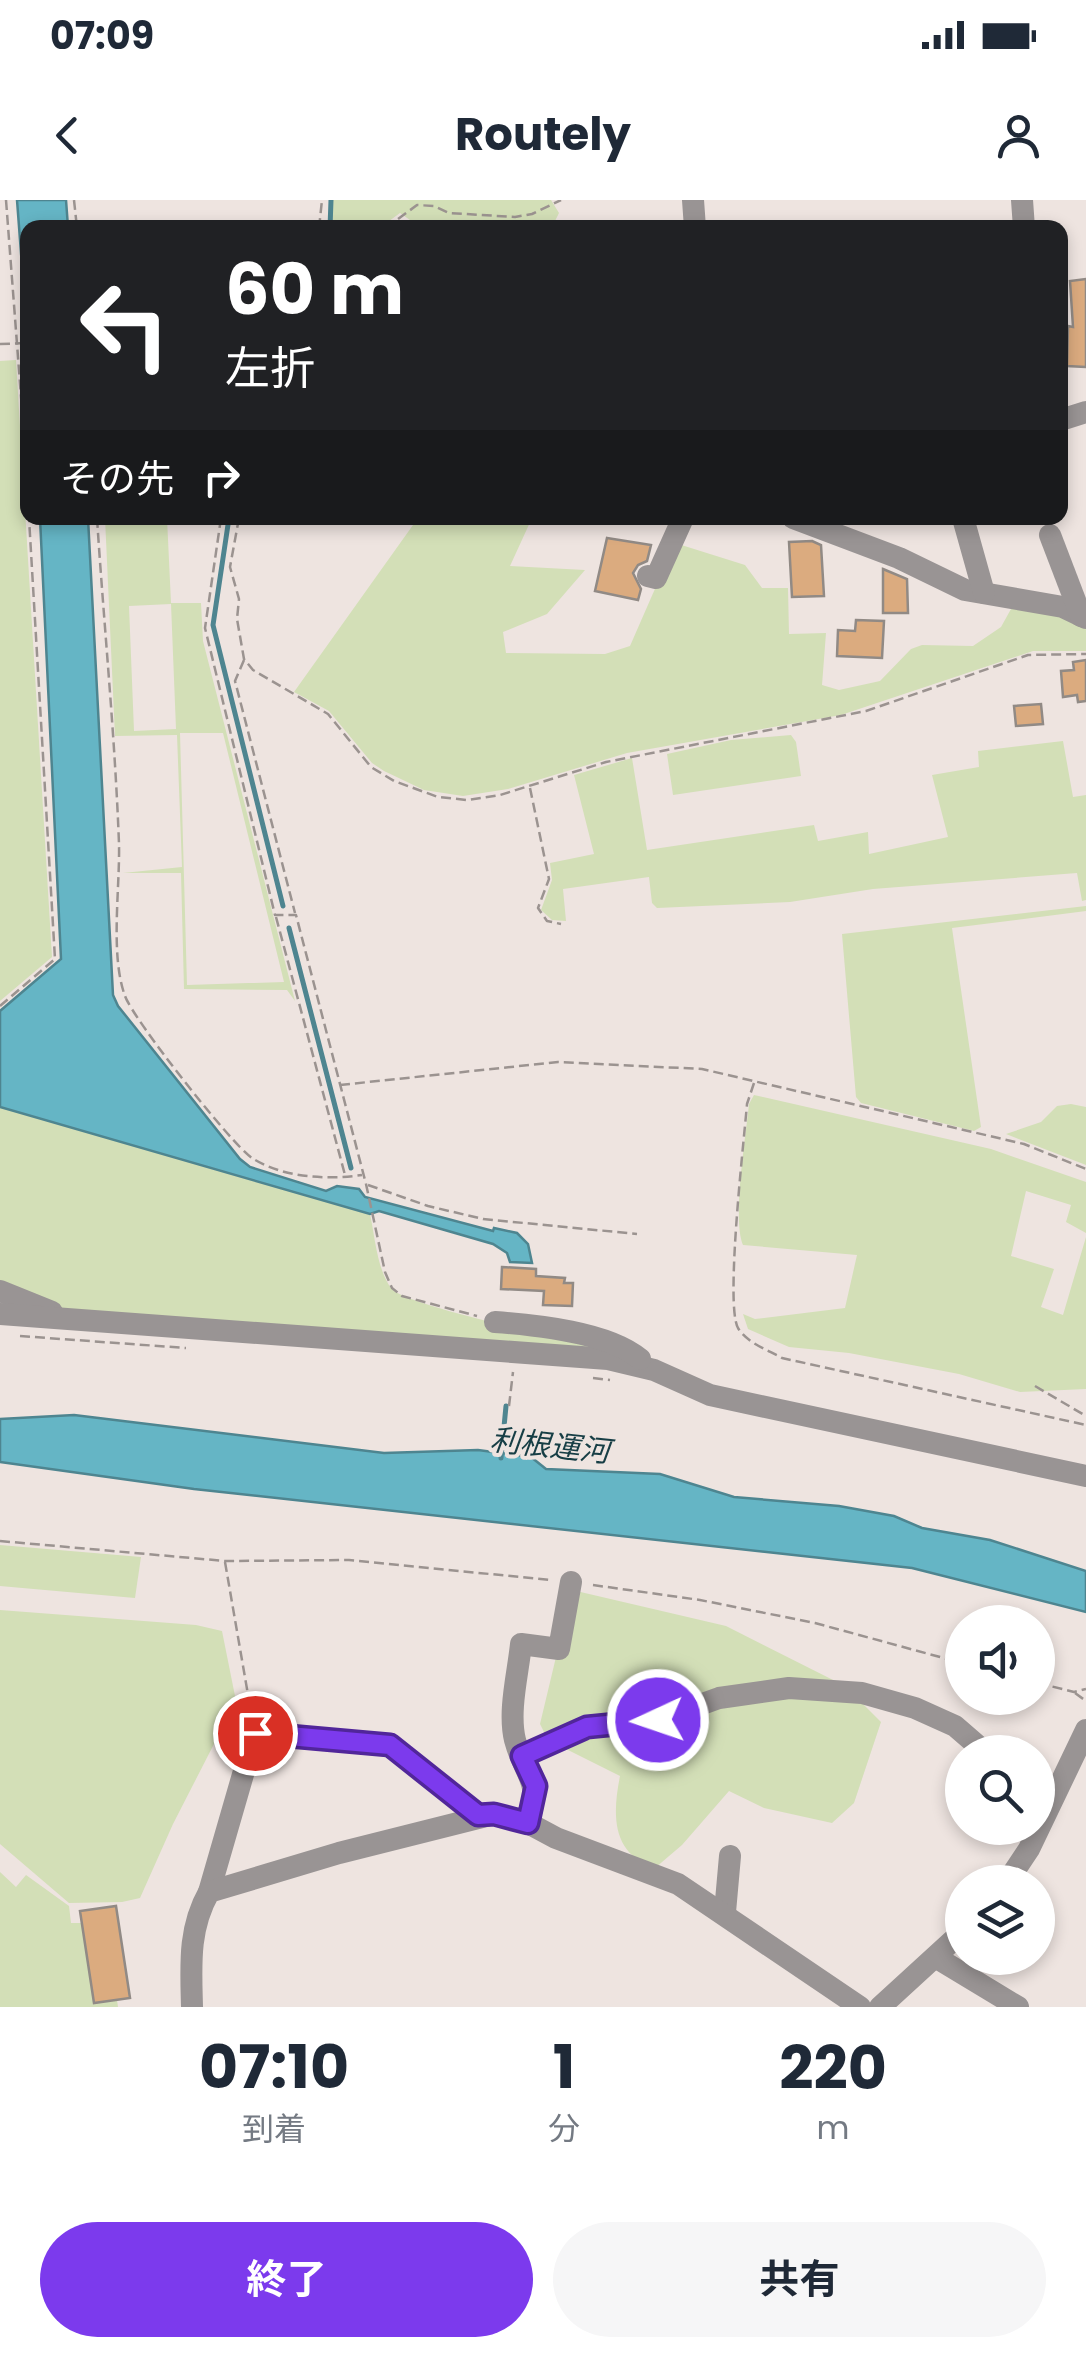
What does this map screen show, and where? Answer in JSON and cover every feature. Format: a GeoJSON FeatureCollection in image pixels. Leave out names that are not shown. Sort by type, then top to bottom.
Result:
{"type":"FeatureCollection","features":[{"type":"Feature","properties":{"kind":"street"},"geometry":{"type":"LineString","coordinates":[[648,576],[656,578],[680,525]]}},
{"type":"Feature","properties":{"kind":"street"},"geometry":{"type":"LineString","coordinates":[[812,525],[899,558],[965,590],[1063,608],[1084,617]]}},
{"type":"Feature","properties":{"kind":"street"},"geometry":{"type":"LineString","coordinates":[[965,525],[984,593]]}},
{"type":"Feature","properties":{"kind":"street"},"geometry":{"type":"LineString","coordinates":[[1050,535],[1084,617]]}},
{"type":"Feature","properties":{"kind":"street"},"geometry":{"type":"LineString","coordinates":[[0,1290],[46,1308],[62,1320]]}},
{"type":"Feature","properties":{"kind":"street"},"geometry":{"type":"LineString","coordinates":[[0,1314],[608,1359],[654,1370],[710,1395],[1086,1476]]}},
{"type":"Feature","properties":{"kind":"street"},"geometry":{"type":"LineString","coordinates":[[495,1322],[537,1325],[610,1343],[632,1352],[654,1370]]}},
{"type":"Feature","properties":{"kind":"street"},"geometry":{"type":"LineString","coordinates":[[528,1823],[536,1786],[522,1756],[514,1719],[521,1644],[559,1649],[571,1582]]}},
{"type":"Feature","properties":{"kind":"street"},"geometry":{"type":"LineString","coordinates":[[522,1756],[587,1727],[658,1720],[719,1698],[789,1688],[862,1693],[916,1708],[965,1735]]}},
{"type":"Feature","properties":{"kind":"street"},"geometry":{"type":"LineString","coordinates":[[1055,1775],[1086,1730]]}},
{"type":"Feature","properties":{"kind":"street"},"geometry":{"type":"LineString","coordinates":[[192,2007],[190,1951],[255,1733],[390,1745],[478,1815]]}},
{"type":"Feature","properties":{"kind":"street"},"geometry":{"type":"LineString","coordinates":[[209,1892],[478,1815],[494,1814],[528,1823],[556,1838],[678,1884],[725,1912],[860,2007]]}},
{"type":"Feature","properties":{"kind":"street"},"geometry":{"type":"LineString","coordinates":[[725,1912],[730,1856]]}},
{"type":"Feature","properties":{"kind":"street"},"geometry":{"type":"LineString","coordinates":[[880,2007],[945,1949]]}},
{"type":"Feature","properties":{"kind":"street"},"geometry":{"type":"LineString","coordinates":[[936,1958],[1018,2007]]}},
{"type":"Feature","properties":{"kind":"path"},"geometry":{"type":"LineString","coordinates":[[6,200],[20,360]]}},
{"type":"Feature","properties":{"kind":"path"},"geometry":{"type":"LineString","coordinates":[[397,220],[417,205],[449,212],[516,216],[532,214],[561,200]]}},
{"type":"Feature","properties":{"kind":"path"},"geometry":{"type":"LineString","coordinates":[[0,344],[19,344]]}},
{"type":"Feature","properties":{"kind":"path"},"geometry":{"type":"LineString","coordinates":[[0,1006],[55,959],[29,525]]}},
{"type":"Feature","properties":{"kind":"path"},"geometry":{"type":"LineString","coordinates":[[97,525],[119,843],[119,948],[126,1000],[242,1150],[286,1172],[327,1179],[364,1174]]}},
{"type":"Feature","properties":{"kind":"path"},"geometry":{"type":"LineString","coordinates":[[220,525],[205,628],[346,1178]]}},
{"type":"Feature","properties":{"kind":"path"},"geometry":{"type":"LineString","coordinates":[[238,525],[230,567],[239,598],[237,618],[244,659],[253,670],[328,714],[371,767],[394,781],[438,798],[468,800],[624,758],[866,712],[1028,656],[1086,654]]}},
{"type":"Feature","properties":{"kind":"path"},"geometry":{"type":"LineString","coordinates":[[244,659],[235,681],[364,1174],[385,1272],[392,1288],[402,1296],[495,1322]]}},
{"type":"Feature","properties":{"kind":"path"},"geometry":{"type":"LineString","coordinates":[[530,786],[549,879],[538,908],[547,921],[561,924]]}},
{"type":"Feature","properties":{"kind":"path"},"geometry":{"type":"LineString","coordinates":[[276,915],[296,915]]}},
{"type":"Feature","properties":{"kind":"path"},"geometry":{"type":"LineString","coordinates":[[339,1085],[501,1065],[597,1061],[702,1069],[1024,1144],[1086,1169]]}},
{"type":"Feature","properties":{"kind":"path"},"geometry":{"type":"LineString","coordinates":[[754,1082],[747,1104],[735,1264],[735,1324],[745,1338],[782,1358],[1086,1426]]}},
{"type":"Feature","properties":{"kind":"path"},"geometry":{"type":"LineString","coordinates":[[366,1184],[428,1206],[482,1218],[637,1234]]}},
{"type":"Feature","properties":{"kind":"path"},"geometry":{"type":"LineString","coordinates":[[509,1406],[513,1370]]}},
{"type":"Feature","properties":{"kind":"path"},"geometry":{"type":"LineString","coordinates":[[1036,1386],[1086,1416]]}},
{"type":"Feature","properties":{"kind":"path"},"geometry":{"type":"LineString","coordinates":[[0,1541],[225,1561],[349,1560],[571,1582],[700,1600],[796,1619],[945,1658]]}},
{"type":"Feature","properties":{"kind":"path"},"geometry":{"type":"LineString","coordinates":[[225,1561],[255,1733]]}},
{"type":"Feature","properties":{"kind":"path"},"geometry":{"type":"LineString","coordinates":[[1055,1687],[1086,1700]]}},
{"type":"Feature","properties":{"kind":"path"},"geometry":{"type":"LineString","coordinates":[[1074,1692],[1086,1688]]}},
{"type":"Feature","properties":{"kind":"green space"},"geometry":{"type":"Polygon","coordinates":[[[333,200],[551,200],[559,213],[556,220],[410,220],[400,213],[390,220],[332,220],[333,200]]]}},
{"type":"Feature","properties":{"kind":"green space"},"geometry":{"type":"Polygon","coordinates":[[[16,360],[20,525],[26,525],[52,957],[0,1001],[0,361],[16,360]]]}},
{"type":"Feature","properties":{"kind":"green space"},"geometry":{"type":"Polygon","coordinates":[[[105,525],[167,525],[171,603],[201,603],[203,641],[295,1001],[287,990],[184,989],[181,873],[123,873],[182,867],[177,735],[115,736],[105,525]],[[171,604],[129,606],[134,731],[176,729],[171,604]],[[180,733],[187,985],[284,982],[223,733],[180,733]]]}},
{"type":"Feature","properties":{"kind":"green space"},"geometry":{"type":"Polygon","coordinates":[[[413,525],[529,525],[510,566],[585,570],[547,614],[503,632],[506,653],[605,654],[630,646],[675,543],[745,565],[762,588],[788,588],[789,634],[826,633],[822,685],[839,690],[880,681],[911,649],[922,645],[973,646],[1001,627],[1016,600],[1086,620],[1086,651],[1033,651],[841,715],[627,753],[508,789],[463,796],[424,790],[384,771],[372,763],[329,711],[294,692],[413,525]]]}},
{"type":"Feature","properties":{"kind":"green space"},"geometry":{"type":"Polygon","coordinates":[[[791,735],[796,742],[801,776],[673,795],[667,754],[731,740],[791,735]]]}},
{"type":"Feature","properties":{"kind":"green space"},"geometry":{"type":"Polygon","coordinates":[[[1063,741],[1073,797],[1086,795],[1086,900],[1082,901],[1077,873],[873,889],[790,902],[657,908],[652,903],[649,877],[563,889],[566,921],[552,920],[541,910],[552,880],[550,863],[594,854],[574,775],[632,758],[647,850],[814,825],[818,841],[868,832],[869,854],[948,837],[932,775],[979,767],[978,751],[1063,741]]]}},
{"type":"Feature","properties":{"kind":"green space"},"geometry":{"type":"Polygon","coordinates":[[[1086,906],[1086,911],[952,928],[981,1127],[974,1131],[861,1103],[856,1097],[842,934],[1086,906]]]}},
{"type":"Feature","properties":{"kind":"green space"},"geometry":{"type":"Polygon","coordinates":[[[754,1095],[991,1149],[1086,1182],[1086,1233],[1066,1222],[1071,1205],[1026,1191],[1011,1256],[1054,1269],[1041,1307],[1063,1315],[1086,1237],[1086,1389],[1020,1392],[959,1374],[849,1353],[789,1347],[748,1329],[743,1314],[755,1319],[845,1308],[857,1255],[743,1245],[739,1217],[741,1177],[749,1104],[754,1095]]]}},
{"type":"Feature","properties":{"kind":"green space"},"geometry":{"type":"Polygon","coordinates":[[[1057,1106],[1086,1107],[1086,1165],[1006,1134],[1041,1122],[1057,1106]]]}},
{"type":"Feature","properties":{"kind":"green space"},"geometry":{"type":"Polygon","coordinates":[[[0,1107],[370,1214],[383,1272],[391,1288],[404,1296],[463,1315],[628,1353],[80,1318],[0,1286],[0,1107]]]}},
{"type":"Feature","properties":{"kind":"green space"},"geometry":{"type":"Polygon","coordinates":[[[0,1545],[141,1557],[135,1598],[0,1586],[0,1545]]]}},
{"type":"Feature","properties":{"kind":"green space"},"geometry":{"type":"Polygon","coordinates":[[[572,1590],[726,1626],[845,1686],[881,1722],[854,1803],[832,1823],[764,1808],[729,1791],[682,1845],[655,1868],[641,1862],[630,1853],[618,1832],[620,1776],[548,1740],[540,1724],[572,1590]]]}},
{"type":"Feature","properties":{"kind":"green space"},"geometry":{"type":"Polygon","coordinates":[[[0,1610],[196,1625],[222,1631],[236,1701],[140,1898],[69,1903],[0,1844],[0,1610]]]}},
{"type":"Feature","properties":{"kind":"green space"},"geometry":{"type":"Polygon","coordinates":[[[0,1872],[16,1887],[26,1875],[69,1906],[71,1923],[82,1923],[94,2003],[117,2000],[118,2007],[0,2007],[0,1872]]]}},
{"type":"Feature","properties":{"kind":"water"},"geometry":{"type":"Polygon","coordinates":[[[17,200],[66,200],[67,220],[20,220],[20,240],[17,200]]]}},
{"type":"Feature","properties":{"kind":"water"},"geometry":{"type":"Polygon","coordinates":[[[40,525],[88,525],[113,995],[118,1006],[250,1167],[326,1191],[337,1186],[359,1189],[365,1197],[493,1231],[494,1228],[517,1233],[528,1244],[532,1263],[510,1262],[507,1253],[493,1244],[379,1211],[370,1214],[0,1107],[0,1011],[61,959],[40,525]]]}},
{"type":"Feature","properties":{"kind":"water"},"geometry":{"type":"Polygon","coordinates":[[[74,1415],[384,1453],[478,1450],[531,1457],[546,1469],[660,1474],[734,1497],[839,1506],[894,1516],[922,1528],[990,1540],[1086,1571],[1086,1612],[912,1568],[194,1489],[0,1462],[0,1419],[74,1415]]]}},
{"type":"Feature","properties":{"kind":"building"},"geometry":{"type":"Polygon","coordinates":[[[1086,279],[1086,367],[1068,366],[1068,326],[1073,327],[1070,281],[1086,279]]]}},
{"type":"Feature","properties":{"kind":"building"},"geometry":{"type":"Polygon","coordinates":[[[607,538],[651,545],[647,561],[633,573],[641,589],[638,600],[595,591],[607,538]]]}},
{"type":"Feature","properties":{"kind":"building"},"geometry":{"type":"Polygon","coordinates":[[[812,541],[821,545],[824,596],[792,597],[789,542],[812,541]]]}},
{"type":"Feature","properties":{"kind":"building"},"geometry":{"type":"Polygon","coordinates":[[[883,569],[907,579],[908,613],[883,613],[883,569]]]}},
{"type":"Feature","properties":{"kind":"building"},"geometry":{"type":"Polygon","coordinates":[[[856,620],[884,621],[882,658],[837,656],[838,630],[855,631],[856,620]]]}},
{"type":"Feature","properties":{"kind":"building"},"geometry":{"type":"Polygon","coordinates":[[[1086,660],[1086,701],[1078,702],[1077,695],[1063,697],[1061,671],[1074,670],[1073,662],[1086,660]]]}},
{"type":"Feature","properties":{"kind":"building"},"geometry":{"type":"Polygon","coordinates":[[[1041,704],[1043,724],[1016,726],[1014,706],[1041,704]]]}},
{"type":"Feature","properties":{"kind":"building"},"geometry":{"type":"Polygon","coordinates":[[[502,1267],[536,1269],[536,1276],[565,1278],[564,1283],[573,1283],[572,1306],[543,1305],[544,1291],[501,1289],[502,1267]]]}},
{"type":"Feature","properties":{"kind":"building"},"geometry":{"type":"Polygon","coordinates":[[[116,1906],[130,1998],[94,2003],[80,1911],[116,1906]]]}},
{"type":"Feature","properties":{"kind":"waterway"},"geometry":{"type":"LineString","coordinates":[[330,220],[331,200]]}},
{"type":"Feature","properties":{"kind":"waterway"},"geometry":{"type":"LineString","coordinates":[[228,525],[213,625],[283,906]]}},
{"type":"Feature","properties":{"kind":"waterway"},"geometry":{"type":"LineString","coordinates":[[289,928],[351,1168]]}},
{"type":"Feature","properties":{"kind":"waterway","name":"利根運河"},"geometry":{"type":"LineString","coordinates":[[501,1458],[506,1406]]}},
{"type":"Feature","properties":{"kind":"route"},"geometry":{"type":"LineString","coordinates":[[255,1733],[390,1745],[478,1815],[494,1814],[528,1823],[536,1786],[522,1756],[587,1727],[658,1720]]}}]}
